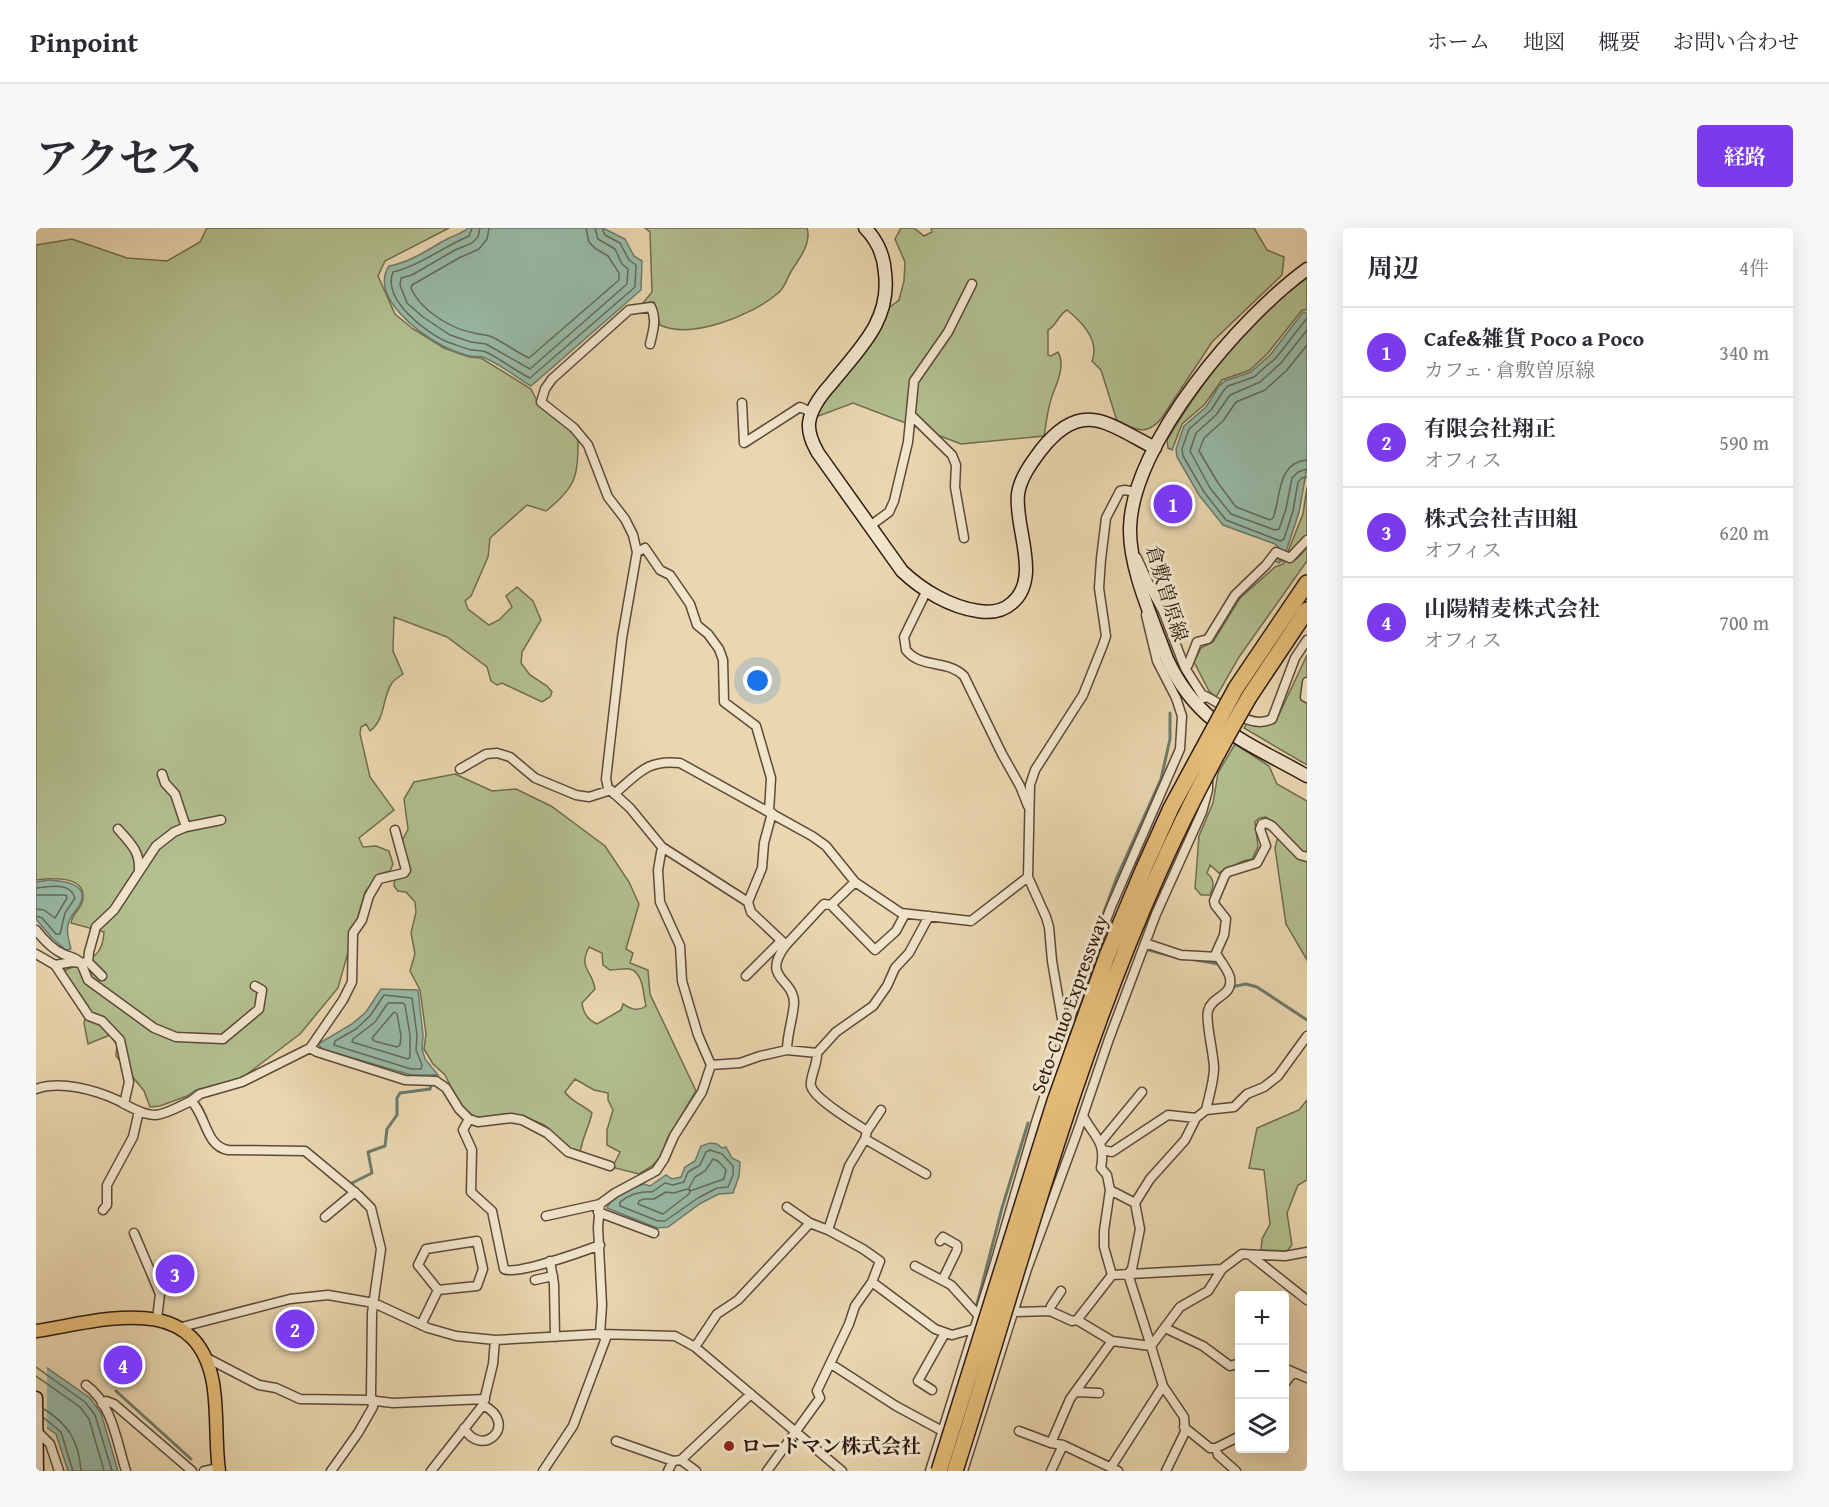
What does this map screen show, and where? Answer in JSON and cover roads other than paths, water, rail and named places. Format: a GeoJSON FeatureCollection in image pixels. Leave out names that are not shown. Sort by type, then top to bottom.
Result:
{"type":"FeatureCollection","features":[{"type":"Feature","properties":{"kind":"highway","name":"Seto-Chuo Expressway"},"geometry":{"type":"LineString","coordinates":[[939,1471],[1055,1101],[1099,978],[1144,868],[1171,808],[1307,583]]}},
{"type":"Feature","properties":{"kind":"highway","name":"Seto-Chuo Expressway"},"geometry":{"type":"LineString","coordinates":[[955,1471],[1047,1177],[1121,961],[1157,874],[1243,692],[1307,610]]}},
{"type":"Feature","properties":{"kind":"main road"},"geometry":{"type":"LineString","coordinates":[[36,1331],[121,1317],[157,1319],[178,1328],[196,1342],[205,1357],[213,1383],[219,1469]]}},
{"type":"Feature","properties":{"kind":"street"},"geometry":{"type":"LineString","coordinates":[[865,228],[881,250],[886,275],[886,299],[882,314],[865,342],[821,396],[812,412],[809,426],[811,439],[818,453],[902,570],[912,580],[961,607],[992,612],[1004,609],[1014,601],[1026,582],[1026,565],[1018,511],[1020,483],[1054,434],[1077,420],[1090,418],[1105,422],[1155,448]]}},
{"type":"Feature","properties":{"kind":"street","name":"倉敷曽原線"},"geometry":{"type":"LineString","coordinates":[[1307,269],[1255,314],[1199,376],[1184,398],[1155,448],[1135,492],[1130,529],[1135,564],[1146,601],[1167,659],[1192,702],[1221,728],[1307,776]]}},
{"type":"Feature","properties":{"kind":"street"},"geometry":{"type":"LineString","coordinates":[[870,526],[889,512],[894,501],[903,469],[914,381],[948,332],[972,284]]}},
{"type":"Feature","properties":{"kind":"street"},"geometry":{"type":"LineString","coordinates":[[650,344],[655,324],[655,315],[651,307],[629,310],[552,379],[545,389],[541,402],[574,428],[588,445],[608,497],[633,535],[637,552],[622,638],[606,778],[608,788],[630,808],[662,846],[748,902]]}},
{"type":"Feature","properties":{"kind":"street"},"geometry":{"type":"LineString","coordinates":[[742,403],[744,443],[800,407],[812,412]]}},
{"type":"Feature","properties":{"kind":"street"},"geometry":{"type":"LineString","coordinates":[[911,415],[952,455],[956,465],[955,488],[964,538]]}},
{"type":"Feature","properties":{"kind":"street"},"geometry":{"type":"LineString","coordinates":[[1109,1039],[1062,1019],[1046,917],[1028,877],[1030,785],[1035,770],[1083,695],[1106,636],[1099,588],[1106,518],[1120,491],[1135,492]]}},
{"type":"Feature","properties":{"kind":"street"},"geometry":{"type":"LineString","coordinates":[[1185,666],[1188,665],[1196,646],[1208,639],[1235,595],[1277,552],[1290,558],[1307,540]]}},
{"type":"Feature","properties":{"kind":"street"},"geometry":{"type":"LineString","coordinates":[[1132,547],[1163,611],[1185,666],[1203,697],[1251,721],[1269,721],[1272,719],[1295,658],[1307,640]]}},
{"type":"Feature","properties":{"kind":"street"},"geometry":{"type":"LineString","coordinates":[[637,552],[645,548],[660,570],[670,575],[690,604],[697,625],[708,634],[719,649],[723,660],[724,702],[756,726],[771,778],[770,812],[762,868],[748,902],[751,912],[783,943]]}},
{"type":"Feature","properties":{"kind":"street"},"geometry":{"type":"LineString","coordinates":[[927,590],[904,637],[906,650],[911,657],[919,661],[949,666],[959,670],[964,676],[1020,786],[1029,810]]}},
{"type":"Feature","properties":{"kind":"street"},"geometry":{"type":"LineString","coordinates":[[930,1471],[979,1316],[1014,1192],[1069,1023],[1111,907],[1180,749],[1182,716],[1176,698],[1157,661],[1146,619],[1146,601]]}},
{"type":"Feature","properties":{"kind":"street"},"geometry":{"type":"LineString","coordinates":[[1307,682],[1307,698]]}},
{"type":"Feature","properties":{"kind":"street"},"geometry":{"type":"LineString","coordinates":[[963,1471],[1027,1269],[1109,1039],[1144,943],[1202,812],[1208,790],[1209,726]]}},
{"type":"Feature","properties":{"kind":"street"},"geometry":{"type":"LineString","coordinates":[[460,769],[486,754],[497,753],[510,757],[535,778],[576,795],[589,797],[612,792],[646,767],[663,761],[680,763],[812,836],[826,846],[855,882],[905,914],[971,921],[1028,877]]}},
{"type":"Feature","properties":{"kind":"street"},"geometry":{"type":"LineString","coordinates":[[162,774],[165,783],[175,794],[186,827]]}},
{"type":"Feature","properties":{"kind":"street"},"geometry":{"type":"LineString","coordinates":[[221,820],[186,827],[174,832],[156,846],[114,910],[96,927],[85,962],[88,980],[154,1028],[176,1037],[223,1039],[259,1009],[262,990],[255,986]]}},
{"type":"Feature","properties":{"kind":"street"},"geometry":{"type":"LineString","coordinates":[[1206,1110],[1214,1069],[1208,1011],[1215,1000],[1229,989],[1230,979],[1216,953],[1224,935],[1226,919],[1214,901],[1228,872],[1257,863],[1266,846],[1260,829],[1262,824],[1272,826],[1300,855],[1307,857]]}},
{"type":"Feature","properties":{"kind":"street"},"geometry":{"type":"LineString","coordinates":[[118,829],[140,859],[139,871]]}},
{"type":"Feature","properties":{"kind":"street"},"geometry":{"type":"LineString","coordinates":[[36,1089],[47,1086],[75,1088],[100,1094],[139,1112],[154,1115],[191,1101],[200,1094],[242,1082],[310,1048],[343,1000],[352,982],[353,933],[362,920],[369,896],[379,879],[404,873],[406,870],[395,830]]}},
{"type":"Feature","properties":{"kind":"street"},"geometry":{"type":"LineString","coordinates":[[600,1334],[602,1305],[599,1208],[615,1193],[656,1171],[674,1136],[702,1092],[711,1065],[682,981],[680,946],[660,902],[658,870],[662,846]]}},
{"type":"Feature","properties":{"kind":"street"},"geometry":{"type":"LineString","coordinates":[[831,905],[855,882]]}},
{"type":"Feature","properties":{"kind":"street"},"geometry":{"type":"LineString","coordinates":[[746,976],[824,904],[831,905],[875,950],[896,931],[905,914]]}},
{"type":"Feature","properties":{"kind":"street"},"geometry":{"type":"LineString","coordinates":[[817,1053],[836,1032],[873,1006],[887,986],[895,968],[909,953],[929,916]]}},
{"type":"Feature","properties":{"kind":"street"},"geometry":{"type":"LineString","coordinates":[[36,930],[59,952],[85,962],[102,976]]}},
{"type":"Feature","properties":{"kind":"street"},"geometry":{"type":"LineString","coordinates":[[783,943],[776,961],[776,968],[794,1004],[787,1050]]}},
{"type":"Feature","properties":{"kind":"street"},"geometry":{"type":"LineString","coordinates":[[1144,943],[1181,955],[1218,957]]}},
{"type":"Feature","properties":{"kind":"street"},"geometry":{"type":"LineString","coordinates":[[36,954],[54,965],[89,1016],[102,1021],[120,1040],[129,1082],[124,1104]]}},
{"type":"Feature","properties":{"kind":"street"},"geometry":{"type":"LineString","coordinates":[[54,965],[85,962]]}},
{"type":"Feature","properties":{"kind":"street"},"geometry":{"type":"LineString","coordinates":[[1128,1274],[1132,1269],[1139,1235],[1135,1203],[1150,1179],[1185,1140],[1196,1118],[1206,1110],[1234,1107],[1247,1094],[1264,1088],[1278,1076],[1307,1036]]}},
{"type":"Feature","properties":{"kind":"street"},"geometry":{"type":"LineString","coordinates":[[310,1048],[317,1053],[405,1080],[433,1081],[446,1088],[459,1109],[470,1119],[478,1122],[511,1118],[522,1120],[547,1132],[568,1152],[610,1166]]}},
{"type":"Feature","properties":{"kind":"street"},"geometry":{"type":"LineString","coordinates":[[711,1065],[740,1063],[787,1050],[817,1053]]}},
{"type":"Feature","properties":{"kind":"street"},"geometry":{"type":"LineString","coordinates":[[817,1053],[818,1060],[810,1083],[811,1088],[820,1098],[866,1135],[926,1174]]}},
{"type":"Feature","properties":{"kind":"street"},"geometry":{"type":"LineString","coordinates":[[1112,1275],[1104,1246],[1110,1190],[1107,1175],[1101,1168],[1102,1147],[1142,1092]]}},
{"type":"Feature","properties":{"kind":"street"},"geometry":{"type":"LineString","coordinates":[[191,1101],[213,1141],[224,1150],[301,1150],[308,1153],[371,1208],[381,1249],[372,1313],[373,1407],[331,1471]]}},
{"type":"Feature","properties":{"kind":"street"},"geometry":{"type":"LineString","coordinates":[[828,1230],[849,1167],[880,1110]]}},
{"type":"Feature","properties":{"kind":"street"},"geometry":{"type":"LineString","coordinates":[[103,1210],[106,1205],[107,1185],[133,1137],[139,1112]]}},
{"type":"Feature","properties":{"kind":"street"},"geometry":{"type":"LineString","coordinates":[[1083,1116],[1102,1147],[1112,1152],[1168,1115],[1196,1118]]}},
{"type":"Feature","properties":{"kind":"street"},"geometry":{"type":"LineString","coordinates":[[470,1119],[463,1130],[472,1149],[471,1192],[492,1211],[504,1269],[511,1271],[550,1262],[600,1245]]}},
{"type":"Feature","properties":{"kind":"street"},"geometry":{"type":"LineString","coordinates":[[1110,1190],[1135,1203]]}},
{"type":"Feature","properties":{"kind":"street"},"geometry":{"type":"LineString","coordinates":[[325,1217],[353,1194]]}},
{"type":"Feature","properties":{"kind":"street"},"geometry":{"type":"LineString","coordinates":[[546,1216],[599,1208],[654,1233]]}},
{"type":"Feature","properties":{"kind":"street"},"geometry":{"type":"LineString","coordinates":[[767,1471],[820,1398],[817,1391],[849,1324],[855,1306],[872,1282],[880,1262],[863,1249],[810,1223],[788,1208]]}},
{"type":"Feature","properties":{"kind":"street"},"geometry":{"type":"LineString","coordinates":[[695,1347],[717,1314],[738,1300],[810,1223]]}},
{"type":"Feature","properties":{"kind":"street"},"geometry":{"type":"LineString","coordinates":[[134,1233],[159,1294],[157,1319]]}},
{"type":"Feature","properties":{"kind":"street"},"geometry":{"type":"LineString","coordinates":[[940,1241],[944,1237],[957,1245],[957,1250],[943,1279]]}},
{"type":"Feature","properties":{"kind":"street"},"geometry":{"type":"LineString","coordinates":[[477,1242],[483,1269],[477,1286],[438,1290],[418,1265],[426,1249],[477,1242]]}},
{"type":"Feature","properties":{"kind":"street"},"geometry":{"type":"LineString","coordinates":[[1151,1346],[1180,1307],[1208,1291],[1222,1269],[1242,1254],[1285,1256],[1307,1252]]}},
{"type":"Feature","properties":{"kind":"street"},"geometry":{"type":"LineString","coordinates":[[1250,1255],[1307,1300]]}},
{"type":"Feature","properties":{"kind":"street"},"geometry":{"type":"LineString","coordinates":[[550,1262],[553,1276],[555,1337]]}},
{"type":"Feature","properties":{"kind":"street"},"geometry":{"type":"LineString","coordinates":[[915,1266],[943,1279],[962,1295],[979,1316]]}},
{"type":"Feature","properties":{"kind":"street"},"geometry":{"type":"LineString","coordinates":[[1077,1320],[1112,1275],[1222,1269]]}},
{"type":"Feature","properties":{"kind":"street"},"geometry":{"type":"LineString","coordinates":[[1128,1274],[1163,1386],[1184,1417],[1185,1432],[1166,1471]]}},
{"type":"Feature","properties":{"kind":"street"},"geometry":{"type":"LineString","coordinates":[[535,1280],[553,1276]]}},
{"type":"Feature","properties":{"kind":"street"},"geometry":{"type":"LineString","coordinates":[[872,1282],[926,1324],[945,1334],[952,1335],[974,1329]]}},
{"type":"Feature","properties":{"kind":"street"},"geometry":{"type":"LineString","coordinates":[[421,1325],[438,1290]]}},
{"type":"Feature","properties":{"kind":"street"},"geometry":{"type":"LineString","coordinates":[[1050,1311],[1061,1292]]}},
{"type":"Feature","properties":{"kind":"street"},"geometry":{"type":"LineString","coordinates":[[178,1328],[290,1299],[327,1295],[374,1303],[421,1325],[456,1336],[495,1340],[600,1334],[675,1336],[695,1347],[842,1471]]}},
{"type":"Feature","properties":{"kind":"street"},"geometry":{"type":"LineString","coordinates":[[1013,1312],[1050,1311],[1072,1321],[1077,1320],[1112,1341],[1151,1346]]}},
{"type":"Feature","properties":{"kind":"street"},"geometry":{"type":"LineString","coordinates":[[1164,1328],[1203,1346],[1230,1366],[1235,1364]]}},
{"type":"Feature","properties":{"kind":"street"},"geometry":{"type":"LineString","coordinates":[[543,1471],[573,1426],[606,1338],[600,1334]]}},
{"type":"Feature","properties":{"kind":"street"},"geometry":{"type":"LineString","coordinates":[[932,1390],[918,1382],[945,1334]]}},
{"type":"Feature","properties":{"kind":"street"},"geometry":{"type":"LineString","coordinates":[[431,1471],[484,1402],[493,1364],[495,1340]]}},
{"type":"Feature","properties":{"kind":"street"},"geometry":{"type":"LineString","coordinates":[[1051,1443],[1070,1399],[1112,1341]]}},
{"type":"Feature","properties":{"kind":"street"},"geometry":{"type":"LineString","coordinates":[[205,1357],[259,1385],[276,1388],[300,1399],[372,1400],[393,1403],[484,1402],[498,1416],[495,1433],[486,1441],[478,1441],[470,1437],[464,1428]]}},
{"type":"Feature","properties":{"kind":"street"},"geometry":{"type":"LineString","coordinates":[[831,1364],[896,1406],[971,1446]]}},
{"type":"Feature","properties":{"kind":"street"},"geometry":{"type":"LineString","coordinates":[[1289,1371],[1307,1378]]}},
{"type":"Feature","properties":{"kind":"street"},"geometry":{"type":"LineString","coordinates":[[1289,1378],[1293,1373]]}},
{"type":"Feature","properties":{"kind":"street"},"geometry":{"type":"LineString","coordinates":[[86,1385],[97,1395],[108,1414],[126,1471]]}},
{"type":"Feature","properties":{"kind":"street"},"geometry":{"type":"LineString","coordinates":[[1019,1431],[1063,1445],[1114,1469],[1163,1386]]}},
{"type":"Feature","properties":{"kind":"street"},"geometry":{"type":"LineString","coordinates":[[1077,1392],[1099,1394]]}},
{"type":"Feature","properties":{"kind":"street"},"geometry":{"type":"LineString","coordinates":[[668,1471],[677,1460],[751,1395]]}},
{"type":"Feature","properties":{"kind":"street"},"geometry":{"type":"LineString","coordinates":[[36,1398],[37,1471]]}},
{"type":"Feature","properties":{"kind":"street"},"geometry":{"type":"LineString","coordinates":[[102,1404],[106,1401],[114,1404],[190,1470]]}},
{"type":"Feature","properties":{"kind":"street"},"geometry":{"type":"LineString","coordinates":[[1184,1427],[1210,1448],[1216,1448],[1235,1438]]}},
{"type":"Feature","properties":{"kind":"street"},"geometry":{"type":"LineString","coordinates":[[36,1429],[50,1444],[59,1471]]}},
{"type":"Feature","properties":{"kind":"street"},"geometry":{"type":"LineString","coordinates":[[616,1442],[677,1460],[696,1471]]}},
{"type":"Feature","properties":{"kind":"street"},"geometry":{"type":"LineString","coordinates":[[1051,1471],[1063,1445]]}},
{"type":"Feature","properties":{"kind":"street"},"geometry":{"type":"LineString","coordinates":[[1216,1448],[1218,1455],[1236,1471]]}},
{"type":"Feature","properties":{"kind":"street"},"geometry":{"type":"LineString","coordinates":[[204,1471],[219,1469]]}},
{"type":"Feature","properties":{"kind":"water"},"geometry":{"type":"Polygon","coordinates":[[[468,228],[603,228],[625,239],[634,256],[642,261],[641,290],[531,386],[483,357],[460,353],[422,333],[400,313],[391,302],[386,290],[385,278],[389,266],[412,259],[468,228]]]}},
{"type":"Feature","properties":{"kind":"water"},"geometry":{"type":"Polygon","coordinates":[[[1303,312],[1307,313],[1307,468],[1299,512],[1284,558],[1279,563],[1273,560],[1279,548],[1275,544],[1223,525],[1199,495],[1177,457],[1176,449],[1184,426],[1206,407],[1219,386],[1225,381],[1251,372],[1271,354],[1303,312]]]}},
{"type":"Feature","properties":{"kind":"water"},"geometry":{"type":"Polygon","coordinates":[[[49,880],[73,884],[81,892],[80,904],[68,925],[71,949],[66,950],[52,938],[36,919],[36,882],[49,880]]]}},
{"type":"Feature","properties":{"kind":"water"},"geometry":{"type":"Polygon","coordinates":[[[381,989],[418,990],[423,1035],[422,1049],[425,1059],[438,1075],[411,1075],[322,1049],[318,1044],[352,1024],[366,1012],[381,989]]]}},
{"type":"Feature","properties":{"kind":"water"},"geometry":{"type":"Polygon","coordinates":[[[710,1143],[722,1148],[726,1147],[732,1158],[740,1162],[739,1176],[733,1193],[719,1194],[701,1203],[668,1227],[657,1228],[607,1208],[613,1199],[633,1188],[644,1184],[650,1186],[666,1175],[672,1179],[681,1177],[685,1167],[695,1161],[701,1146],[710,1143]]]}},
{"type":"Feature","properties":{"kind":"water"},"geometry":{"type":"Polygon","coordinates":[[[36,1360],[90,1398],[101,1413],[118,1471],[68,1471],[56,1434],[36,1420],[36,1360]]]}},
{"type":"Feature","properties":{"kind":"waterway"},"geometry":{"type":"LineString","coordinates":[[1280,560],[1295,559],[1307,546]]}},
{"type":"Feature","properties":{"kind":"waterway"},"geometry":{"type":"LineString","coordinates":[[1079,979],[1117,877],[1161,779],[1170,739],[1170,713]]}},
{"type":"Feature","properties":{"kind":"waterway"},"geometry":{"type":"LineString","coordinates":[[1149,950],[1175,957]]}},
{"type":"Feature","properties":{"kind":"waterway"},"geometry":{"type":"LineString","coordinates":[[1196,960],[1219,964]]}},
{"type":"Feature","properties":{"kind":"waterway"},"geometry":{"type":"LineString","coordinates":[[1231,987],[1246,984],[1257,987],[1307,1020]]}},
{"type":"Feature","properties":{"kind":"waterway"},"geometry":{"type":"LineString","coordinates":[[1067,1010],[1076,988]]}},
{"type":"Feature","properties":{"kind":"waterway"},"geometry":{"type":"LineString","coordinates":[[350,1184],[372,1173],[368,1152],[385,1146],[387,1129],[397,1115],[397,1098],[400,1093],[430,1089],[434,1076]]}},
{"type":"Feature","properties":{"kind":"waterway"},"geometry":{"type":"LineString","coordinates":[[976,1308],[1002,1208],[1028,1123]]}},
{"type":"Feature","properties":{"kind":"waterway"},"geometry":{"type":"LineString","coordinates":[[116,1391],[191,1459]]}},
{"type":"Feature","properties":{"kind":"place","name":"Cafe&雑貨 Poco a Poco"},"geometry":{"type":"Point","coordinates":[1173,504]}},
{"type":"Feature","properties":{"kind":"place","name":"株式会社吉田組"},"geometry":{"type":"Point","coordinates":[175,1274]}},
{"type":"Feature","properties":{"kind":"place","name":"有限会社翔正"},"geometry":{"type":"Point","coordinates":[295,1329]}},
{"type":"Feature","properties":{"kind":"place","name":"山陽精麦株式会社"},"geometry":{"type":"Point","coordinates":[123,1365]}},
{"type":"Feature","properties":{"kind":"place","name":"ロードマン株式会社"},"geometry":{"type":"Point","coordinates":[729,1446]}}]}
